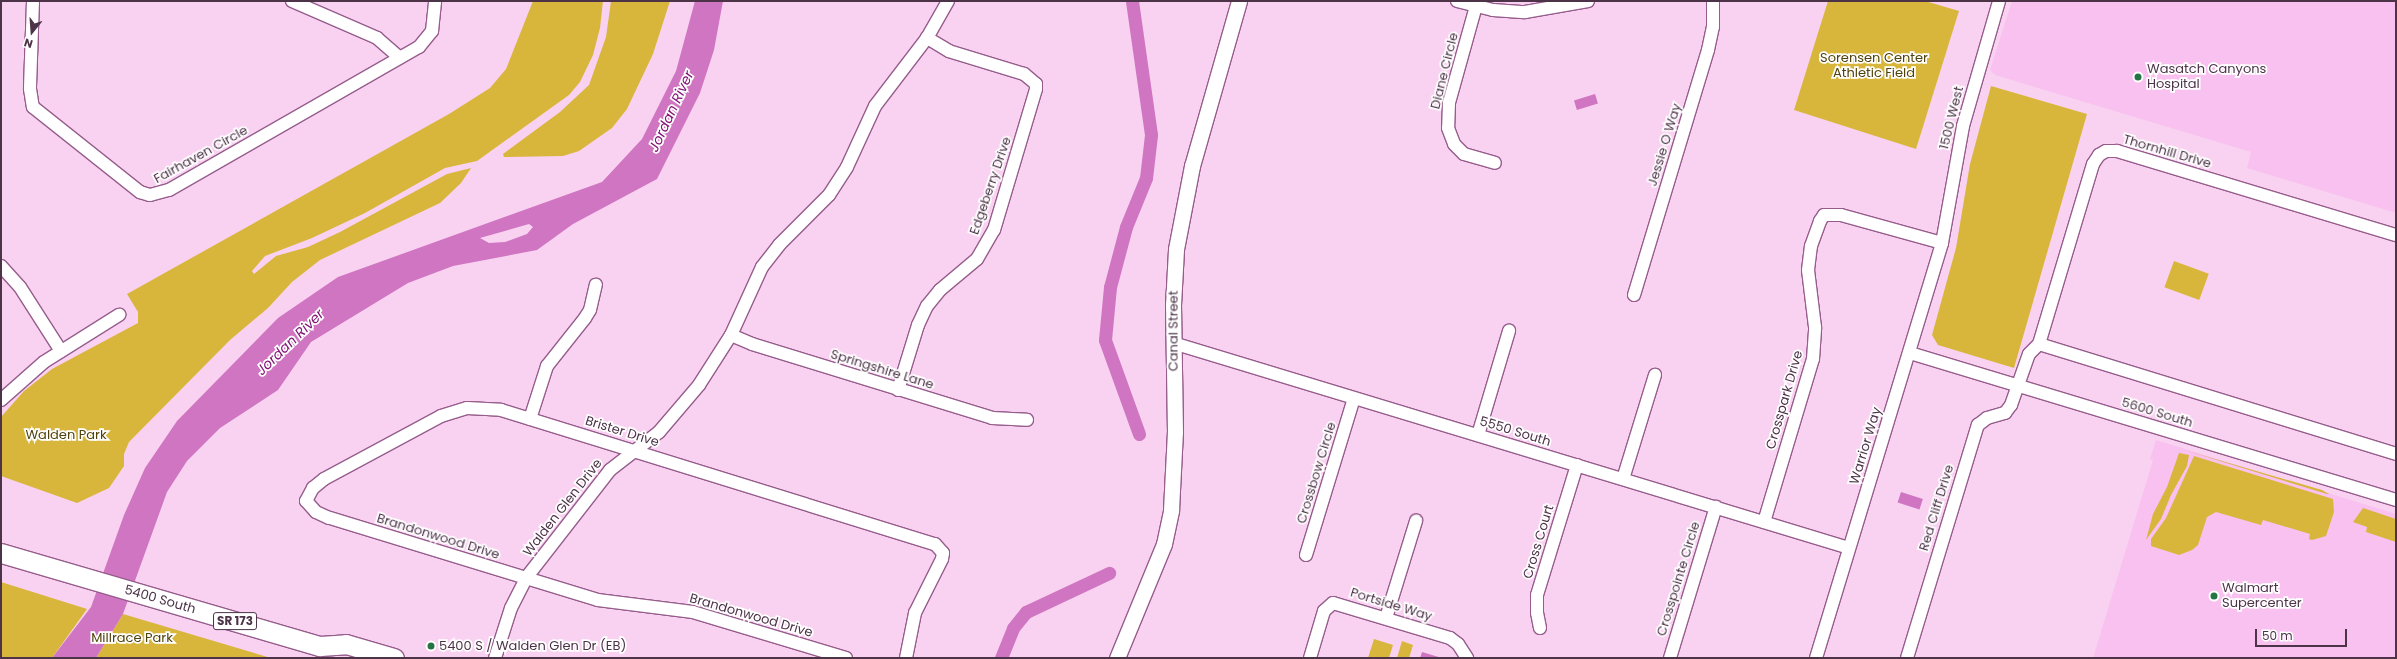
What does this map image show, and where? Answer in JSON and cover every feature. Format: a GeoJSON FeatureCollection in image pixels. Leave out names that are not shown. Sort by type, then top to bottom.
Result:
{"type":"FeatureCollection","features":[{"type":"Feature","properties":{"kind":"main road","name":"5400 South"},"geometry":{"type":"LineString","coordinates":[[1,553],[150,597],[326,652],[346,644],[394,658]]}},
{"type":"Feature","properties":{"kind":"street","name":"Fairhaven Circle"},"geometry":{"type":"LineString","coordinates":[[33,1],[30,89],[34,107],[140,192],[150,195],[169,190],[420,47],[432,31],[435,1]]}},
{"type":"Feature","properties":{"kind":"street"},"geometry":{"type":"LineString","coordinates":[[292,1],[377,38],[400,58]]}},
{"type":"Feature","properties":{"kind":"street","name":"Walden Glen Drive"},"geometry":{"type":"LineString","coordinates":[[495,658],[511,608],[526,578],[610,470],[673,417],[711,368],[731,335],[762,267],[779,245],[829,195],[847,167],[876,106],[927,38],[948,1]]}},
{"type":"Feature","properties":{"kind":"street","name":"Canal Street"},"geometry":{"type":"LineString","coordinates":[[1117,658],[1164,544],[1172,510],[1175,432],[1173,343],[1174,277],[1181,221],[1220,61],[1239,1]]}},
{"type":"Feature","properties":{"kind":"street"},"geometry":{"type":"LineString","coordinates":[[1457,1],[1476,6],[1525,12],[1588,1]]}},
{"type":"Feature","properties":{"kind":"street","name":"Jessie O Way"},"geometry":{"type":"LineString","coordinates":[[1634,295],[1708,50],[1713,27],[1712,1]]}},
{"type":"Feature","properties":{"kind":"street","name":"1500 West"},"geometry":{"type":"LineString","coordinates":[[1942,243],[1963,126],[2000,1]]}},
{"type":"Feature","properties":{"kind":"street","name":"Diane Circle"},"geometry":{"type":"LineString","coordinates":[[1476,6],[1449,102],[1447,124],[1454,144],[1464,154],[1494,163]]}},
{"type":"Feature","properties":{"kind":"street","name":"Edgeberry Drive"},"geometry":{"type":"LineString","coordinates":[[898,390],[918,325],[927,306],[940,290],[977,258],[994,230],[1036,89],[1036,84],[1024,74],[949,51],[927,38]]}},
{"type":"Feature","properties":{"kind":"street","name":"Thornhill Drive"},"geometry":{"type":"LineString","coordinates":[[2019,386],[2029,354],[2039,344],[2093,164],[2099,154],[2106,151],[2117,151],[2396,235]]}},
{"type":"Feature","properties":{"kind":"street","name":"Crosspark Drive"},"geometry":{"type":"LineString","coordinates":[[1764,522],[1813,360],[1815,327],[1808,270],[1811,246],[1820,221],[1824,215],[1841,215],[1942,243]]}},
{"type":"Feature","properties":{"kind":"street","name":"Warrior Way"},"geometry":{"type":"LineString","coordinates":[[1816,658],[1910,353],[1942,243]]}},
{"type":"Feature","properties":{"kind":"street"},"geometry":{"type":"LineString","coordinates":[[1,266],[20,287],[61,351]]}},
{"type":"Feature","properties":{"kind":"street"},"geometry":{"type":"LineString","coordinates":[[530,419],[547,366],[586,318],[590,310],[596,285]]}},
{"type":"Feature","properties":{"kind":"street"},"geometry":{"type":"LineString","coordinates":[[1,400],[24,377],[61,351],[119,315]]}},
{"type":"Feature","properties":{"kind":"street"},"geometry":{"type":"LineString","coordinates":[[1478,435],[1509,331]]}},
{"type":"Feature","properties":{"kind":"street","name":"Springshire Lane"},"geometry":{"type":"LineString","coordinates":[[731,335],[898,390],[992,418],[1027,420]]}},
{"type":"Feature","properties":{"kind":"street","name":"5550 South"},"geometry":{"type":"LineString","coordinates":[[1173,343],[1849,548]]}},
{"type":"Feature","properties":{"kind":"street"},"geometry":{"type":"LineString","coordinates":[[2039,344],[2396,454]]}},
{"type":"Feature","properties":{"kind":"street","name":"5600 South"},"geometry":{"type":"LineString","coordinates":[[1910,353],[2396,500]]}},
{"type":"Feature","properties":{"kind":"street"},"geometry":{"type":"LineString","coordinates":[[1623,479],[1655,375]]}},
{"type":"Feature","properties":{"kind":"street","name":"Red Cliff Drive"},"geometry":{"type":"LineString","coordinates":[[1907,658],[1978,424],[2007,410],[2019,386]]}},
{"type":"Feature","properties":{"kind":"street","name":"Crossbow Circle"},"geometry":{"type":"LineString","coordinates":[[1306,555],[1354,398]]}},
{"type":"Feature","properties":{"kind":"street","name":"Brister Drive"},"geometry":{"type":"LineString","coordinates":[[306,501],[313,488],[324,478],[446,414],[468,408],[484,408],[530,419],[923,539],[935,544],[943,553],[915,613],[906,658]]}},
{"type":"Feature","properties":{"kind":"street","name":"Cross Court"},"geometry":{"type":"LineString","coordinates":[[1540,628],[1537,613],[1538,595],[1577,465]]}},
{"type":"Feature","properties":{"kind":"street","name":"Brandonwood Drive"},"geometry":{"type":"LineString","coordinates":[[306,501],[316,512],[329,518],[603,601],[693,612],[846,658]]}},
{"type":"Feature","properties":{"kind":"street","name":"Crosspointe Circle"},"geometry":{"type":"LineString","coordinates":[[1670,658],[1716,508]]}},
{"type":"Feature","properties":{"kind":"street"},"geometry":{"type":"LineString","coordinates":[[1386,618],[1416,521]]}},
{"type":"Feature","properties":{"kind":"street","name":"Portside Way"},"geometry":{"type":"LineString","coordinates":[[1310,658],[1324,611],[1330,604],[1338,604],[1450,638],[1458,644],[1467,658]]}},
{"type":"Feature","properties":{"kind":"shaded area"},"geometry":{"type":"Polygon","coordinates":[[[2012,1],[2396,1],[2396,213],[2247,168],[2251,152],[1995,75],[1990,70],[2012,1]]]}},
{"type":"Feature","properties":{"kind":"shaded area"},"geometry":{"type":"Polygon","coordinates":[[[2156,440],[2396,514],[2396,658],[2093,658],[2153,460],[2150,459],[2156,440]]]}},
{"type":"Feature","properties":{"kind":"green space","name":"Walden Park"},"geometry":{"type":"Polygon","coordinates":[[[533,1],[603,1],[600,28],[593,55],[580,82],[569,95],[477,161],[445,168],[365,213],[312,238],[265,256],[252,271],[254,274],[276,256],[308,247],[340,232],[447,174],[471,168],[461,183],[440,203],[320,260],[292,282],[268,308],[230,340],[129,442],[124,454],[124,466],[109,488],[77,503],[1,476],[1,417],[24,391],[52,369],[138,323],[138,312],[127,294],[449,114],[490,88],[506,69],[533,1]]]}},
{"type":"Feature","properties":{"kind":"green space"},"geometry":{"type":"Polygon","coordinates":[[[611,1],[670,1],[653,54],[627,109],[612,128],[579,151],[563,156],[504,157],[503,154],[560,112],[589,85],[606,37],[611,1]]]}},
{"type":"Feature","properties":{"kind":"green space","name":"Sorensen Center Athletic Field"},"geometry":{"type":"Polygon","coordinates":[[[1828,1],[1925,1],[1959,11],[1916,149],[1794,110],[1828,1]]]}},
{"type":"Feature","properties":{"kind":"green space"},"geometry":{"type":"Polygon","coordinates":[[[1991,86],[2087,114],[2014,368],[1938,345],[1932,335],[1956,248],[1970,164],[1991,86]]]}},
{"type":"Feature","properties":{"kind":"green space"},"geometry":{"type":"Polygon","coordinates":[[[2174,261],[2209,274],[2199,300],[2164,287],[2174,261]]]}},
{"type":"Feature","properties":{"kind":"green space"},"geometry":{"type":"Polygon","coordinates":[[[2184,450],[2322,490],[2329,494],[2327,494],[2184,450]]]}},
{"type":"Feature","properties":{"kind":"green space"},"geometry":{"type":"Polygon","coordinates":[[[2179,453],[2189,455],[2187,466],[2171,495],[2161,519],[2146,540],[2153,514],[2167,487],[2179,453]]]}},
{"type":"Feature","properties":{"kind":"green space"},"geometry":{"type":"Polygon","coordinates":[[[2194,456],[2333,499],[2334,512],[2326,536],[2312,540],[2309,539],[2310,534],[2263,520],[2261,525],[2216,512],[2207,517],[2198,545],[2192,550],[2179,555],[2151,546],[2151,539],[2166,518],[2194,456]]]}},
{"type":"Feature","properties":{"kind":"green space"},"geometry":{"type":"Polygon","coordinates":[[[2363,508],[2396,519],[2396,542],[2366,532],[2367,527],[2353,522],[2363,508]]]}},
{"type":"Feature","properties":{"kind":"green space"},"geometry":{"type":"Polygon","coordinates":[[[1,582],[87,609],[52,658],[1,658],[1,582]]]}},
{"type":"Feature","properties":{"kind":"green space","name":"Millrace Park"},"geometry":{"type":"Polygon","coordinates":[[[123,614],[271,658],[96,658],[123,614]]]}},
{"type":"Feature","properties":{"kind":"green space"},"geometry":{"type":"Polygon","coordinates":[[[1374,639],[1393,645],[1389,658],[1368,658],[1374,639]]]}},
{"type":"Feature","properties":{"kind":"green space"},"geometry":{"type":"Polygon","coordinates":[[[1402,641],[1413,645],[1409,658],[1397,658],[1402,641]]]}},
{"type":"Feature","properties":{"kind":"water","name":"Jordan River"},"geometry":{"type":"Polygon","coordinates":[[[695,1],[723,1],[714,50],[700,93],[657,179],[573,224],[537,250],[453,266],[408,283],[311,342],[278,390],[220,428],[187,461],[167,492],[123,614],[96,658],[52,658],[91,607],[124,515],[145,468],[177,421],[278,318],[338,277],[602,182],[642,139],[676,71],[695,1]],[[529,224],[480,238],[489,243],[505,242],[527,234],[533,227],[529,224]]]}},
{"type":"Feature","properties":{"kind":"water"},"geometry":{"type":"Polygon","coordinates":[[[1595,94],[1598,104],[1577,110],[1574,100],[1595,94]]]}},
{"type":"Feature","properties":{"kind":"water"},"geometry":{"type":"Polygon","coordinates":[[[1901,492],[1923,499],[1919,510],[1898,502],[1901,492]]]}},
{"type":"Feature","properties":{"kind":"water"},"geometry":{"type":"Polygon","coordinates":[[[1422,652],[1442,658],[1420,658],[1422,652]]]}},
{"type":"Feature","properties":{"kind":"waterway"},"geometry":{"type":"LineString","coordinates":[[1132,1],[1151,135],[1146,178],[1126,227],[1110,287],[1105,340],[1139,434]]}},
{"type":"Feature","properties":{"kind":"waterway"},"geometry":{"type":"LineString","coordinates":[[1001,658],[1013,628],[1026,612],[1109,573]]}},
{"type":"Feature","properties":{"kind":"place","name":"Wasatch Canyons Hospital"},"geometry":{"type":"Point","coordinates":[2138,77]}},
{"type":"Feature","properties":{"kind":"place","name":"Walmart Supercenter"},"geometry":{"type":"Point","coordinates":[2214,596]}},
{"type":"Feature","properties":{"kind":"place","name":"5400 S / Walden Glen Dr (EB)"},"geometry":{"type":"Point","coordinates":[431,646]}}]}
